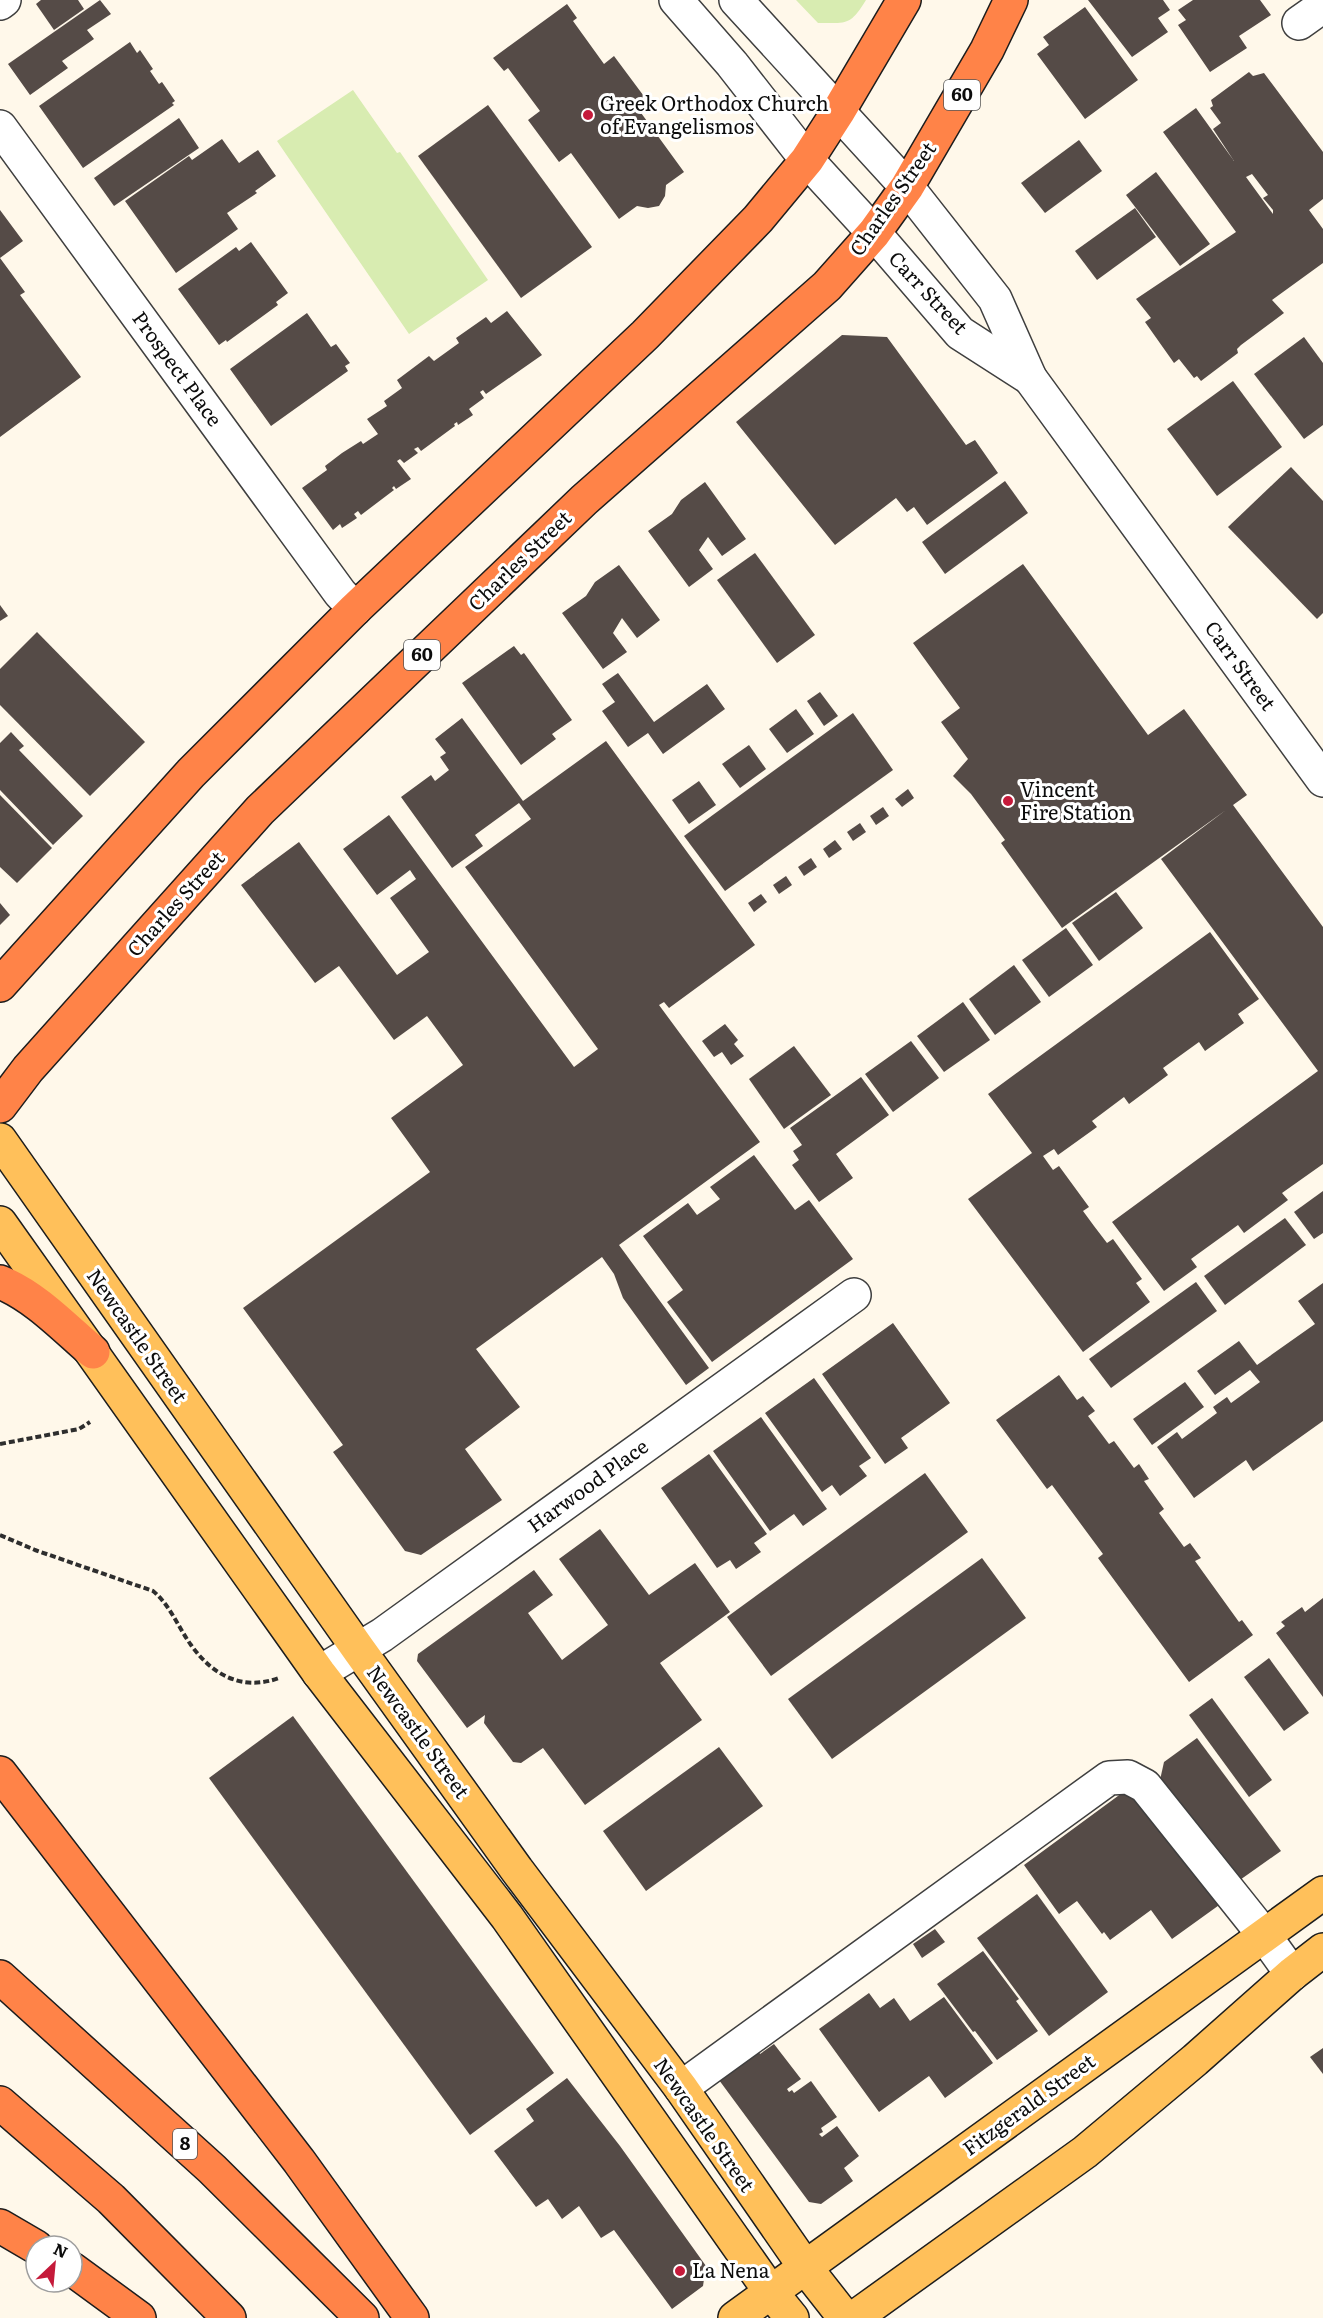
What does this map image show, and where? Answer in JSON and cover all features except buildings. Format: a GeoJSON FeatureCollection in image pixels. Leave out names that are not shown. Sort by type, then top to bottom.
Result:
{"type":"FeatureCollection","features":[{"type":"Feature","properties":{"kind":"highway"},"geometry":{"type":"LineString","coordinates":[[0,985],[191,773],[355,609],[645,335],[758,219],[807,160],[904,0]]}},
{"type":"Feature","properties":{"kind":"highway","name":"Charles Street"},"geometry":{"type":"LineString","coordinates":[[0,1106],[28,1069],[260,810],[584,500],[826,286],[874,233],[907,187],[987,50],[1011,0]]}},
{"type":"Feature","properties":{"kind":"highway"},"geometry":{"type":"LineString","coordinates":[[0,1282],[31,1300],[93,1352]]}},
{"type":"Feature","properties":{"kind":"highway"},"geometry":{"type":"LineString","coordinates":[[0,1773],[299,2161],[412,2318]]}},
{"type":"Feature","properties":{"kind":"highway","name":"8"},"geometry":{"type":"LineString","coordinates":[[0,1977],[212,2169],[362,2318]]}},
{"type":"Feature","properties":{"kind":"highway"},"geometry":{"type":"LineString","coordinates":[[0,2103],[111,2199],[229,2318]]}},
{"type":"Feature","properties":{"kind":"highway"},"geometry":{"type":"LineString","coordinates":[[0,2226],[24,2240]]}},
{"type":"Feature","properties":{"kind":"highway"},"geometry":{"type":"LineString","coordinates":[[84,2278],[139,2318]]}},
{"type":"Feature","properties":{"kind":"main road","name":"Newcastle Street"},"geometry":{"type":"LineString","coordinates":[[0,1140],[359,1650],[517,1870],[681,2088],[805,2267],[845,2318]]}},
{"type":"Feature","properties":{"kind":"main road","name":"Newcastle Street"},"geometry":{"type":"LineString","coordinates":[[0,1223],[319,1673],[507,1917],[770,2291],[792,2318]]}},
{"type":"Feature","properties":{"kind":"main road","name":"Fitzgerald Street"},"geometry":{"type":"LineString","coordinates":[[735,2318],[1323,1893]]}},
{"type":"Feature","properties":{"kind":"main road"},"geometry":{"type":"LineString","coordinates":[[854,2318],[1086,2152],[1292,1974],[1323,1950]]}},
{"type":"Feature","properties":{"kind":"street"},"geometry":{"type":"LineString","coordinates":[[0,3],[4,0]]}},
{"type":"Feature","properties":{"kind":"street","name":"Carr Street"},"geometry":{"type":"LineString","coordinates":[[676,0],[732,64],[807,160],[874,233],[960,333],[1030,378]]}},
{"type":"Feature","properties":{"kind":"street","name":"Carr Street"},"geometry":{"type":"LineString","coordinates":[[736,0],[907,187],[995,299],[1030,378],[1323,780]]}},
{"type":"Feature","properties":{"kind":"street","name":"Prospect Place"},"geometry":{"type":"LineString","coordinates":[[0,127],[340,593],[355,609]]}},
{"type":"Feature","properties":{"kind":"street","name":"Harwood Place"},"geometry":{"type":"LineString","coordinates":[[319,1673],[359,1650],[854,1295]]}},
{"type":"Feature","properties":{"kind":"street"},"geometry":{"type":"LineString","coordinates":[[681,2088],[1109,1778],[1128,1777],[1145,1786],[1264,1935],[1292,1974]]}},
{"type":"Feature","properties":{"kind":"path"},"geometry":{"type":"LineString","coordinates":[[0,1444],[79,1429],[90,1422]]}},
{"type":"Feature","properties":{"kind":"path"},"geometry":{"type":"LineString","coordinates":[[0,1535],[153,1591],[161,1598],[192,1647],[210,1666],[233,1680],[259,1684],[278,1678],[319,1673]]}},
{"type":"Feature","properties":{"kind":"green space"},"geometry":{"type":"Polygon","coordinates":[[[796,0],[866,0],[856,15],[847,21],[818,23],[796,0]]]}},
{"type":"Feature","properties":{"kind":"green space"},"geometry":{"type":"Polygon","coordinates":[[[353,90],[397,153],[400,152],[488,280],[409,334],[277,141],[353,90]]]}},
{"type":"Feature","properties":{"kind":"place","name":"Greek Orthodox Church of Evangelismos"},"geometry":{"type":"Point","coordinates":[588,115]}},
{"type":"Feature","properties":{"kind":"place","name":"Vincent Fire Station"},"geometry":{"type":"Point","coordinates":[1008,801]}},
{"type":"Feature","properties":{"kind":"place","name":"La Nena"},"geometry":{"type":"Point","coordinates":[680,2271]}}]}
